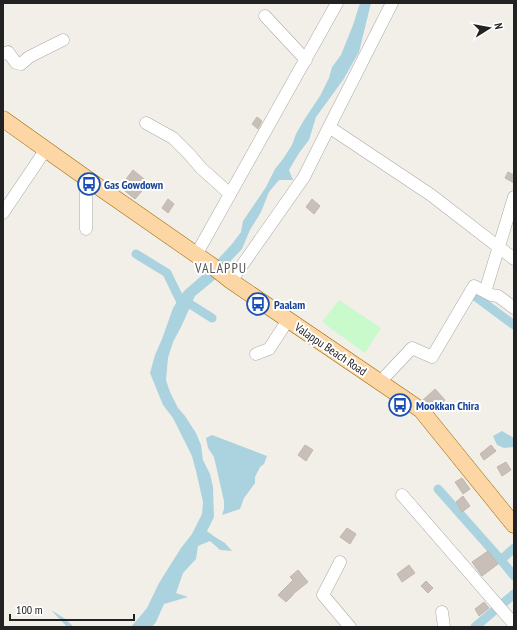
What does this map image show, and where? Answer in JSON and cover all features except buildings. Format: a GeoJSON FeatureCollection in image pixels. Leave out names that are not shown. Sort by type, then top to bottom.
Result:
{"type":"FeatureCollection","features":[{"type":"Feature","properties":{"kind":"main road","name":"Valappu Beach Road"},"geometry":{"type":"LineString","coordinates":[[3,119],[288,320],[421,410],[514,525]]}},
{"type":"Feature","properties":{"kind":"street"},"geometry":{"type":"LineString","coordinates":[[222,273],[304,177],[392,3]]}},
{"type":"Feature","properties":{"kind":"street"},"geometry":{"type":"LineString","coordinates":[[196,255],[306,60],[334,5]]}},
{"type":"Feature","properties":{"kind":"street"},"geometry":{"type":"LineString","coordinates":[[265,16],[306,60]]}},
{"type":"Feature","properties":{"kind":"street"},"geometry":{"type":"LineString","coordinates":[[3,54],[8,52],[16,63],[21,64],[29,57],[63,40]]}},
{"type":"Feature","properties":{"kind":"street"},"geometry":{"type":"LineString","coordinates":[[146,123],[173,138],[230,194]]}},
{"type":"Feature","properties":{"kind":"street"},"geometry":{"type":"LineString","coordinates":[[329,127],[431,195],[514,259]]}},
{"type":"Feature","properties":{"kind":"street"},"geometry":{"type":"LineString","coordinates":[[3,214],[46,149]]}},
{"type":"Feature","properties":{"kind":"street"},"geometry":{"type":"LineString","coordinates":[[86,178],[86,229]]}},
{"type":"Feature","properties":{"kind":"street"},"geometry":{"type":"LineString","coordinates":[[485,292],[514,197]]}},
{"type":"Feature","properties":{"kind":"street"},"geometry":{"type":"LineString","coordinates":[[380,382],[412,348],[432,357],[474,286],[491,295],[498,296],[514,308]]}},
{"type":"Feature","properties":{"kind":"street"},"geometry":{"type":"LineString","coordinates":[[256,354],[269,349],[288,320]]}},
{"type":"Feature","properties":{"kind":"street"},"geometry":{"type":"LineString","coordinates":[[402,495],[514,624]]}},
{"type":"Feature","properties":{"kind":"street"},"geometry":{"type":"LineString","coordinates":[[340,562],[323,595],[350,627]]}},
{"type":"Feature","properties":{"kind":"street"},"geometry":{"type":"LineString","coordinates":[[442,612],[444,627]]}},
{"type":"Feature","properties":{"kind":"green space"},"geometry":{"type":"Polygon","coordinates":[[[339,300],[381,328],[365,353],[322,322],[339,300]]]}},
{"type":"Feature","properties":{"kind":"water"},"geometry":{"type":"Polygon","coordinates":[[[360,3],[371,3],[359,52],[343,80],[316,117],[309,140],[289,170],[293,180],[279,180],[269,192],[261,212],[250,230],[242,249],[218,277],[195,296],[173,342],[168,358],[166,380],[170,392],[178,408],[196,433],[201,445],[203,460],[210,474],[213,487],[214,517],[207,531],[225,543],[232,551],[220,550],[210,541],[198,546],[196,559],[183,573],[176,593],[188,597],[164,604],[156,622],[152,627],[131,627],[147,608],[159,583],[181,548],[192,534],[202,514],[203,502],[192,456],[173,418],[163,405],[150,373],[155,355],[173,308],[184,291],[207,271],[241,232],[243,221],[266,187],[275,169],[292,145],[304,120],[320,96],[329,78],[332,67],[341,55],[360,3]]]}},
{"type":"Feature","properties":{"kind":"water"},"geometry":{"type":"Polygon","coordinates":[[[502,431],[514,438],[514,447],[504,448],[497,445],[493,436],[502,431]]]}},
{"type":"Feature","properties":{"kind":"water"},"geometry":{"type":"Polygon","coordinates":[[[212,435],[267,456],[264,464],[260,467],[255,477],[255,483],[244,498],[240,509],[222,515],[224,501],[214,457],[208,448],[206,438],[212,435]]]}},
{"type":"Feature","properties":{"kind":"water"},"geometry":{"type":"Polygon","coordinates":[[[51,610],[64,618],[74,627],[67,627],[51,610]]]}},
{"type":"Feature","properties":{"kind":"waterway"},"geometry":{"type":"LineString","coordinates":[[136,254],[167,273],[181,302],[179,310]]}},
{"type":"Feature","properties":{"kind":"waterway"},"geometry":{"type":"LineString","coordinates":[[476,297],[514,325]]}},
{"type":"Feature","properties":{"kind":"waterway"},"geometry":{"type":"LineString","coordinates":[[182,299],[212,318]]}},
{"type":"Feature","properties":{"kind":"waterway"},"geometry":{"type":"LineString","coordinates":[[438,489],[501,560],[514,548]]}},
{"type":"Feature","properties":{"kind":"waterway"},"geometry":{"type":"LineString","coordinates":[[501,560],[514,576]]}},
{"type":"Feature","properties":{"kind":"waterway"},"geometry":{"type":"LineString","coordinates":[[475,627],[514,594]]}},
{"type":"Feature","properties":{"kind":"place","name":"Gas Gowdown"},"geometry":{"type":"Point","coordinates":[89,184]}},
{"type":"Feature","properties":{"kind":"place","name":"Paalam"},"geometry":{"type":"Point","coordinates":[258,304]}},
{"type":"Feature","properties":{"kind":"place","name":"Mookkan Chira"},"geometry":{"type":"Point","coordinates":[400,405]}},
{"type":"Feature","properties":{"kind":"district","name":"VALAPPU"},"geometry":{"type":"Point","coordinates":[221,268]}}]}
